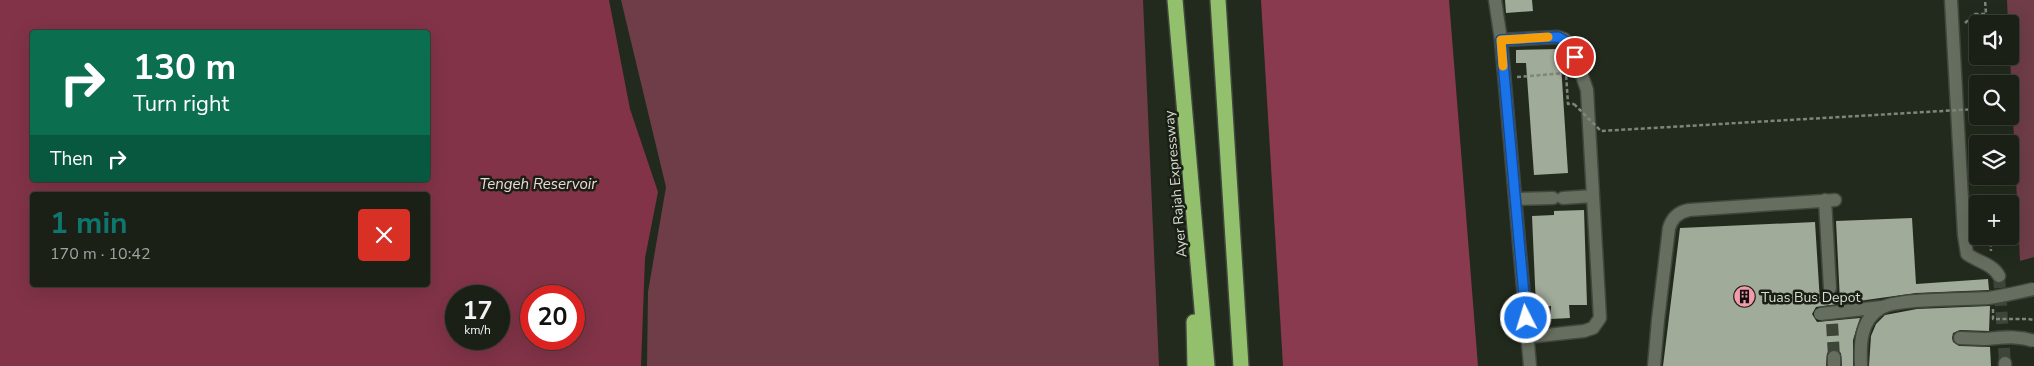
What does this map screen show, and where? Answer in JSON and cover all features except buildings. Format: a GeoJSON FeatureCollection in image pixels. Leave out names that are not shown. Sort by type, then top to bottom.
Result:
{"type":"FeatureCollection","features":[{"type":"Feature","properties":{"kind":"highway","name":"Ayer Rajah Expressway"},"geometry":{"type":"LineString","coordinates":[[1175,0],[1207,366]]}},
{"type":"Feature","properties":{"kind":"highway"},"geometry":{"type":"LineString","coordinates":[[1218,0],[1241,366]]}},
{"type":"Feature","properties":{"kind":"highway"},"geometry":{"type":"LineString","coordinates":[[1194,206],[1195,366]]}},
{"type":"Feature","properties":{"kind":"lane"},"geometry":{"type":"LineString","coordinates":[[1495,0],[1501,40],[1530,366]]}},
{"type":"Feature","properties":{"kind":"lane"},"geometry":{"type":"LineString","coordinates":[[1951,0],[1964,234],[1967,254],[1991,267],[1999,276]]}},
{"type":"Feature","properties":{"kind":"lane"},"geometry":{"type":"LineString","coordinates":[[1501,40],[1558,37],[1564,39],[1572,47],[1587,90],[1600,318],[1593,328],[1584,332],[1528,337]]}},
{"type":"Feature","properties":{"kind":"lane"},"geometry":{"type":"LineString","coordinates":[[1515,199],[1593,196]]}},
{"type":"Feature","properties":{"kind":"lane"},"geometry":{"type":"LineString","coordinates":[[1654,366],[1669,228],[1676,216],[1689,210],[1830,200],[1830,288]]}},
{"type":"Feature","properties":{"kind":"lane"},"geometry":{"type":"LineString","coordinates":[[1820,314],[1902,303],[1990,298],[2034,289]]}},
{"type":"Feature","properties":{"kind":"lane"},"geometry":{"type":"LineString","coordinates":[[1861,366],[1860,342],[1864,328],[1870,318],[1882,307]]}},
{"type":"Feature","properties":{"kind":"lane"},"geometry":{"type":"LineString","coordinates":[[1960,338],[2025,338],[2034,342]]}},
{"type":"Feature","properties":{"kind":"path"},"geometry":{"type":"LineString","coordinates":[[1504,78],[1566,73],[1568,104],[1574,104],[1601,131],[1969,109]]}},
{"type":"Feature","properties":{"kind":"shaded area"},"geometry":{"type":"Polygon","coordinates":[[[621,0],[1143,0],[1159,366],[647,366],[648,292],[666,187],[621,0]]]}},
{"type":"Feature","properties":{"kind":"shaded area"},"geometry":{"type":"Polygon","coordinates":[[[1261,0],[1449,0],[1478,366],[1283,366],[1261,0]]]}},
{"type":"Feature","properties":{"kind":"shaded area"},"geometry":{"type":"Polygon","coordinates":[[[2007,0],[2034,0],[2034,257],[2020,261],[2019,195],[2017,195],[2016,185],[2019,185],[2019,135],[2014,135],[2013,125],[2019,125],[2019,75],[2011,75],[2010,65],[2019,65],[2019,15],[2008,15],[2007,0]]]}},
{"type":"Feature","properties":{"kind":"water","name":"Tengeh Reservoir"},"geometry":{"type":"Polygon","coordinates":[[[0,0],[609,0],[630,109],[658,192],[645,258],[641,366],[0,366],[0,0]]]}},
{"type":"Feature","properties":{"kind":"tunnel"},"geometry":{"type":"LineString","coordinates":[[1999,276],[2005,363]]}},
{"type":"Feature","properties":{"kind":"tunnel"},"geometry":{"type":"LineString","coordinates":[[1830,288],[1834,357]]}},
{"type":"Feature","properties":{"kind":"slow traffic"},"geometry":{"type":"LineString","coordinates":[[1503,66],[1501,40],[1548,37]]}},
{"type":"Feature","properties":{"kind":"place","name":"Tuas Bus Depot"},"geometry":{"type":"Point","coordinates":[1745,297]}},
{"type":"Feature","properties":{"kind":"route"},"geometry":{"type":"LineString","coordinates":[[1526,318],[1501,40],[1558,37],[1569,43],[1575,57]]}}]}
